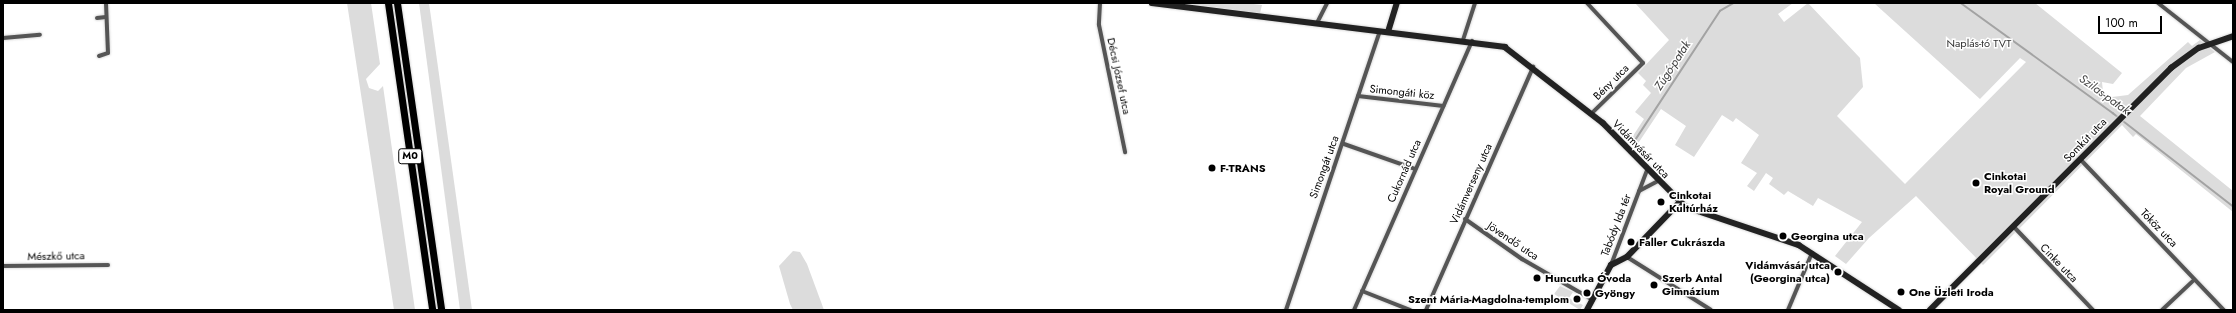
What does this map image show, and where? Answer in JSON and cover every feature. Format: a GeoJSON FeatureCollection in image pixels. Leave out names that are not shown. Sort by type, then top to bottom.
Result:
{"type":"FeatureCollection","features":[{"type":"Feature","properties":{"kind":"highway","name":"M0"},"geometry":{"type":"LineString","coordinates":[[388,3],[432,310]]}},
{"type":"Feature","properties":{"kind":"highway","name":"M0"},"geometry":{"type":"LineString","coordinates":[[397,3],[440,310]]}},
{"type":"Feature","properties":{"kind":"main road","name":"Vidámvásár utca"},"geometry":{"type":"LineString","coordinates":[[1152,3],[1472,41],[1505,47],[1533,66],[1591,114],[1680,202],[1694,211],[1761,230],[1812,252],[1899,310]]}},
{"type":"Feature","properties":{"kind":"main road"},"geometry":{"type":"LineString","coordinates":[[1388,32],[1397,3]]}},
{"type":"Feature","properties":{"kind":"main road","name":"Somkút utca"},"geometry":{"type":"LineString","coordinates":[[1930,310],[2014,227],[2118,120],[2181,59],[2210,43],[2233,36]]}},
{"type":"Feature","properties":{"kind":"main road"},"geometry":{"type":"LineString","coordinates":[[1587,310],[1611,265],[1628,257],[1680,202]]}},
{"type":"Feature","properties":{"kind":"street"},"geometry":{"type":"LineString","coordinates":[[99,56],[108,53],[106,3]]}},
{"type":"Feature","properties":{"kind":"street","name":"Décsi József utca"},"geometry":{"type":"LineString","coordinates":[[1100,3],[1099,25],[1125,152]]}},
{"type":"Feature","properties":{"kind":"street"},"geometry":{"type":"LineString","coordinates":[[1317,23],[1327,3]]}},
{"type":"Feature","properties":{"kind":"street"},"geometry":{"type":"LineString","coordinates":[[1463,40],[1475,3]]}},
{"type":"Feature","properties":{"kind":"street","name":"Bény utca"},"geometry":{"type":"LineString","coordinates":[[1587,3],[1643,63],[1591,114]]}},
{"type":"Feature","properties":{"kind":"street"},"geometry":{"type":"LineString","coordinates":[[2158,3],[2233,62]]}},
{"type":"Feature","properties":{"kind":"street"},"geometry":{"type":"LineString","coordinates":[[97,18],[106,17]]}},
{"type":"Feature","properties":{"kind":"street","name":"Simongát utca"},"geometry":{"type":"LineString","coordinates":[[1286,310],[1344,144],[1358,96],[1380,31]]}},
{"type":"Feature","properties":{"kind":"street"},"geometry":{"type":"LineString","coordinates":[[3,38],[40,35]]}},
{"type":"Feature","properties":{"kind":"street","name":"Cukornád utca"},"geometry":{"type":"LineString","coordinates":[[1354,310],[1472,41]]}},
{"type":"Feature","properties":{"kind":"street","name":"Vidámverseny utca"},"geometry":{"type":"LineString","coordinates":[[1426,310],[1533,66]]}},
{"type":"Feature","properties":{"kind":"street","name":"Simongáti köz"},"geometry":{"type":"LineString","coordinates":[[1358,96],[1443,106]]}},
{"type":"Feature","properties":{"kind":"street"},"geometry":{"type":"LineString","coordinates":[[1344,144],[1415,169]]}},
{"type":"Feature","properties":{"kind":"street","name":"Tóköz utca"},"geometry":{"type":"LineString","coordinates":[[2080,159],[2224,310]]}},
{"type":"Feature","properties":{"kind":"street","name":"Tabódy Ida tér"},"geometry":{"type":"LineString","coordinates":[[1611,265],[1646,170]]}},
{"type":"Feature","properties":{"kind":"street","name":"Tabódy Ida tér"},"geometry":{"type":"LineString","coordinates":[[1639,191],[1658,181]]}},
{"type":"Feature","properties":{"kind":"street","name":"Jövendő utca"},"geometry":{"type":"LineString","coordinates":[[1465,220],[1528,263],[1592,300]]}},
{"type":"Feature","properties":{"kind":"street","name":"Cinke utca"},"geometry":{"type":"LineString","coordinates":[[2014,227],[2093,310]]}},
{"type":"Feature","properties":{"kind":"street"},"geometry":{"type":"LineString","coordinates":[[1788,310],[1812,252]]}},
{"type":"Feature","properties":{"kind":"street"},"geometry":{"type":"LineString","coordinates":[[1628,257],[1711,310]]}},
{"type":"Feature","properties":{"kind":"street","name":"Mészkő utca"},"geometry":{"type":"LineString","coordinates":[[3,266],[108,265]]}},
{"type":"Feature","properties":{"kind":"street"},"geometry":{"type":"LineString","coordinates":[[2162,310],[2194,280]]}},
{"type":"Feature","properties":{"kind":"street"},"geometry":{"type":"LineString","coordinates":[[1362,291],[1410,310]]}},
{"type":"Feature","properties":{"kind":"green space"},"geometry":{"type":"Polygon","coordinates":[[[347,3],[371,3],[380,64],[366,79],[369,88],[378,91],[383,86],[415,310],[394,310],[347,3]]]}},
{"type":"Feature","properties":{"kind":"green space"},"geometry":{"type":"Polygon","coordinates":[[[419,3],[429,3],[472,310],[460,310],[419,3]]]}},
{"type":"Feature","properties":{"kind":"green space"},"geometry":{"type":"Polygon","coordinates":[[[1180,3],[1245,3],[1262,5],[1260,13],[1180,3]]]}},
{"type":"Feature","properties":{"kind":"green space","name":"Naplás-tó TVT"},"geometry":{"type":"Polygon","coordinates":[[[1635,3],[1793,3],[1778,14],[1784,22],[1808,3],[1860,58],[1863,87],[1837,116],[1905,184],[2026,62],[2020,58],[1980,99],[1874,3],[2035,3],[2122,73],[2113,84],[2102,82],[2103,92],[2112,97],[2128,95],[2188,42],[2192,46],[2200,40],[2215,52],[2186,68],[2140,116],[2233,191],[2233,212],[2136,134],[2133,137],[2122,125],[1983,265],[1916,196],[1869,238],[1846,264],[1835,256],[1862,222],[1818,198],[1813,206],[1788,191],[1784,195],[1769,184],[1773,178],[1766,173],[1754,191],[1747,186],[1757,173],[1741,163],[1759,135],[1736,118],[1733,122],[1722,115],[1694,157],[1675,145],[1686,126],[1661,109],[1635,148],[1629,142],[1644,119],[1635,112],[1651,93],[1643,85],[1646,81],[1638,73],[1669,40],[1635,3]]]}},
{"type":"Feature","properties":{"kind":"green space"},"geometry":{"type":"Polygon","coordinates":[[[793,251],[800,252],[807,264],[824,310],[793,310],[779,266],[793,251]]]}},
{"type":"Feature","properties":{"kind":"green space"},"geometry":{"type":"Polygon","coordinates":[[[1560,286],[1573,292],[1569,298],[1583,305],[1580,310],[1554,294],[1560,286]]]}},
{"type":"Feature","properties":{"kind":"waterway","name":"Zúgó-patak"},"geometry":{"type":"LineString","coordinates":[[1632,145],[1720,11],[1734,3]]}},
{"type":"Feature","properties":{"kind":"waterway","name":"Szilas-patak"},"geometry":{"type":"LineString","coordinates":[[1961,3],[2113,113],[2233,206]]}},
{"type":"Feature","properties":{"kind":"place","name":"F-TRANS"},"geometry":{"type":"Point","coordinates":[1212,168]}},
{"type":"Feature","properties":{"kind":"place","name":"Cinkotai Royal Ground"},"geometry":{"type":"Point","coordinates":[1976,183]}},
{"type":"Feature","properties":{"kind":"place","name":"Cinkotai Kultúrház"},"geometry":{"type":"Point","coordinates":[1661,202]}},
{"type":"Feature","properties":{"kind":"place","name":"Georgina utca"},"geometry":{"type":"Point","coordinates":[1783,236]}},
{"type":"Feature","properties":{"kind":"place","name":"Faller Cukrászda"},"geometry":{"type":"Point","coordinates":[1631,242]}},
{"type":"Feature","properties":{"kind":"place","name":"Vidámvásár utca (Georgina utca)"},"geometry":{"type":"Point","coordinates":[1838,272]}},
{"type":"Feature","properties":{"kind":"place","name":"Huncutka Óvoda"},"geometry":{"type":"Point","coordinates":[1537,278]}},
{"type":"Feature","properties":{"kind":"place","name":"Szerb Antal Gimnázium"},"geometry":{"type":"Point","coordinates":[1654,285]}},
{"type":"Feature","properties":{"kind":"place","name":"One Üzleti Iroda"},"geometry":{"type":"Point","coordinates":[1901,292]}},
{"type":"Feature","properties":{"kind":"place","name":"Gyöngy"},"geometry":{"type":"Point","coordinates":[1587,293]}},
{"type":"Feature","properties":{"kind":"place","name":"Szent Mária-Magdolna-templom"},"geometry":{"type":"Point","coordinates":[1577,299]}}]}
